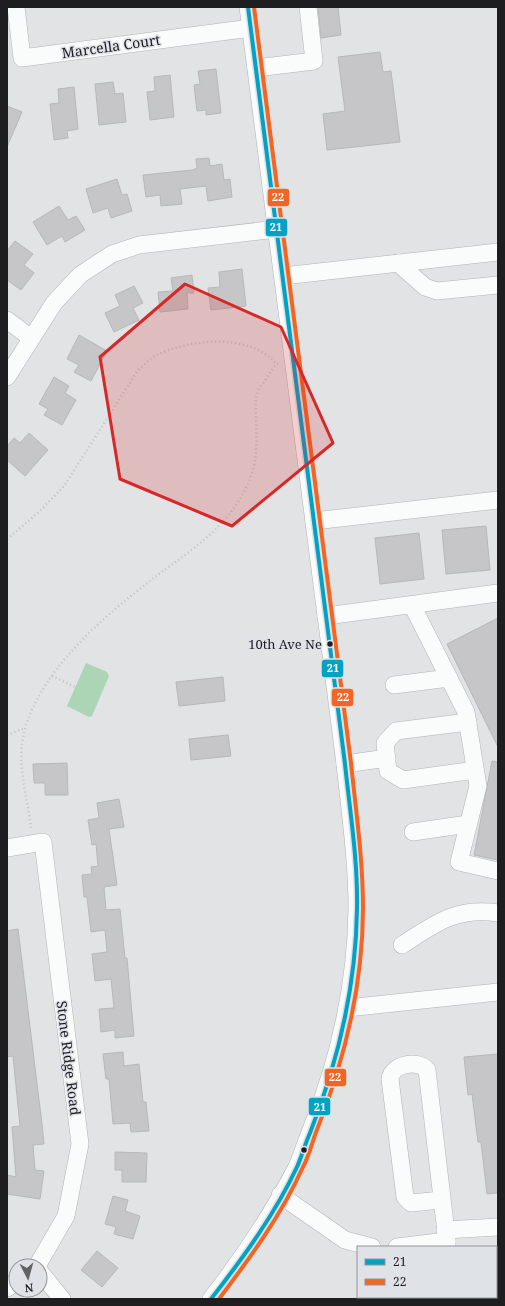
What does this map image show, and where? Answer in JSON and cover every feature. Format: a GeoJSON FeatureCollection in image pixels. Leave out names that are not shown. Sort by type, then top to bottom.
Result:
{"type":"FeatureCollection","features":[{"type":"Feature","properties":{"kind":"street","name":"Marcella Court"},"geometry":{"type":"LineString","coordinates":[[16,7],[22,58],[251,28]]}},
{"type":"Feature","properties":{"kind":"street"},"geometry":{"type":"LineString","coordinates":[[212,1299],[244,1253],[297,1166],[323,1099],[347,1008],[355,956],[357,908],[352,826],[345,764],[248,7]]}},
{"type":"Feature","properties":{"kind":"street"},"geometry":{"type":"LineString","coordinates":[[256,68],[314,61],[308,7]]}},
{"type":"Feature","properties":{"kind":"street"},"geometry":{"type":"LineString","coordinates":[[7,377],[54,303],[80,275],[112,254],[139,245],[277,229]]}},
{"type":"Feature","properties":{"kind":"street"},"geometry":{"type":"LineString","coordinates":[[283,276],[498,252]]}},
{"type":"Feature","properties":{"kind":"street"},"geometry":{"type":"LineString","coordinates":[[398,263],[425,287],[437,291],[498,285]]}},
{"type":"Feature","properties":{"kind":"street"},"geometry":{"type":"LineString","coordinates":[[7,320],[31,338]]}},
{"type":"Feature","properties":{"kind":"street"},"geometry":{"type":"LineString","coordinates":[[314,521],[498,500]]}},
{"type":"Feature","properties":{"kind":"street"},"geometry":{"type":"LineString","coordinates":[[326,616],[498,594]]}},
{"type":"Feature","properties":{"kind":"street"},"geometry":{"type":"LineString","coordinates":[[412,605],[466,712],[468,722],[478,786],[459,862],[498,871]]}},
{"type":"Feature","properties":{"kind":"street"},"geometry":{"type":"LineString","coordinates":[[394,685],[449,678]]}},
{"type":"Feature","properties":{"kind":"street"},"geometry":{"type":"LineString","coordinates":[[468,722],[396,731],[385,744],[388,771],[403,780],[475,770]]}},
{"type":"Feature","properties":{"kind":"street"},"geometry":{"type":"LineString","coordinates":[[345,764],[387,758]]}},
{"type":"Feature","properties":{"kind":"street"},"geometry":{"type":"LineString","coordinates":[[412,832],[468,824]]}},
{"type":"Feature","properties":{"kind":"street","name":"Stone Ridge Road"},"geometry":{"type":"LineString","coordinates":[[7,848],[43,842],[80,1144],[66,1216],[42,1258]]}},
{"type":"Feature","properties":{"kind":"street"},"geometry":{"type":"LineString","coordinates":[[402,944],[436,924],[458,914],[480,911],[498,913]]}},
{"type":"Feature","properties":{"kind":"street"},"geometry":{"type":"LineString","coordinates":[[347,1008],[498,992]]}},
{"type":"Feature","properties":{"kind":"street"},"geometry":{"type":"LineString","coordinates":[[441,1200],[412,1203],[405,1197],[390,1079],[392,1072],[397,1067],[417,1064],[425,1067],[427,1070],[446,1239]]}},
{"type":"Feature","properties":{"kind":"street"},"geometry":{"type":"LineString","coordinates":[[280,1195],[345,1240],[368,1246]]}},
{"type":"Feature","properties":{"kind":"street"},"geometry":{"type":"LineString","coordinates":[[403,1246],[446,1239],[498,1227]]}},
{"type":"Feature","properties":{"kind":"street"},"geometry":{"type":"LineString","coordinates":[[48,1282],[62,1299]]}},
{"type":"Feature","properties":{"kind":"path"},"geometry":{"type":"LineString","coordinates":[[7,540],[38,513],[64,486],[138,370],[153,357],[171,348],[190,344],[224,342],[262,351],[270,356],[276,364]]}},
{"type":"Feature","properties":{"kind":"path"},"geometry":{"type":"LineString","coordinates":[[30,819],[22,746],[25,728],[37,700],[52,676],[101,622],[137,591],[202,542],[227,519],[242,497],[255,465],[256,398],[259,388],[276,364],[294,362]]}},
{"type":"Feature","properties":{"kind":"path"},"geometry":{"type":"LineString","coordinates":[[52,676],[76,687]]}},
{"type":"Feature","properties":{"kind":"path"},"geometry":{"type":"LineString","coordinates":[[7,735],[25,728]]}},
{"type":"Feature","properties":{"kind":"highlighted area"},"geometry":{"type":"Polygon","coordinates":[[[185,284],[281,327],[333,443],[232,526],[120,479],[100,357],[185,284]]]}},
{"type":"Feature","properties":{"kind":"green space"},"geometry":{"type":"Polygon","coordinates":[[[86,663],[107,672],[109,676],[92,716],[89,717],[67,706],[86,663]]]}},
{"type":"Feature","properties":{"kind":"building"},"geometry":{"type":"Polygon","coordinates":[[[318,7],[338,7],[341,35],[321,38],[318,7]]]}},
{"type":"Feature","properties":{"kind":"building"},"geometry":{"type":"Polygon","coordinates":[[[380,52],[383,72],[391,71],[400,142],[327,150],[323,114],[345,111],[338,57],[380,52]]]}},
{"type":"Feature","properties":{"kind":"building"},"geometry":{"type":"Polygon","coordinates":[[[216,69],[221,113],[206,115],[206,110],[197,111],[194,85],[200,84],[198,71],[216,69]]]}},
{"type":"Feature","properties":{"kind":"building"},"geometry":{"type":"Polygon","coordinates":[[[170,75],[174,117],[150,120],[147,92],[155,91],[154,77],[170,75]]]}},
{"type":"Feature","properties":{"kind":"building"},"geometry":{"type":"Polygon","coordinates":[[[113,82],[115,94],[123,93],[126,122],[99,125],[95,84],[113,82]]]}},
{"type":"Feature","properties":{"kind":"building"},"geometry":{"type":"Polygon","coordinates":[[[74,87],[78,129],[67,131],[68,138],[54,140],[50,104],[59,103],[58,89],[74,87]]]}},
{"type":"Feature","properties":{"kind":"building"},"geometry":{"type":"Polygon","coordinates":[[[7,106],[22,112],[7,147],[7,106]]]}},
{"type":"Feature","properties":{"kind":"building"},"geometry":{"type":"Polygon","coordinates":[[[209,158],[210,166],[222,164],[224,180],[230,179],[232,197],[208,201],[206,186],[180,189],[182,204],[161,206],[160,195],[146,197],[143,175],[192,170],[197,168],[196,159],[209,158]]]}},
{"type":"Feature","properties":{"kind":"building"},"geometry":{"type":"Polygon","coordinates":[[[117,179],[122,195],[127,194],[132,211],[111,218],[108,208],[93,213],[86,189],[117,179]]]}},
{"type":"Feature","properties":{"kind":"building"},"geometry":{"type":"Polygon","coordinates":[[[59,206],[68,220],[76,216],[85,230],[65,242],[62,236],[47,245],[33,222],[59,206]]]}},
{"type":"Feature","properties":{"kind":"building"},"geometry":{"type":"Polygon","coordinates":[[[15,241],[33,254],[24,265],[34,273],[21,290],[7,280],[7,251],[15,241]]]}},
{"type":"Feature","properties":{"kind":"building"},"geometry":{"type":"Polygon","coordinates":[[[242,269],[246,306],[211,310],[208,288],[220,287],[219,272],[242,269]]]}},
{"type":"Feature","properties":{"kind":"building"},"geometry":{"type":"Polygon","coordinates":[[[192,275],[194,293],[187,293],[188,309],[160,312],[158,292],[173,291],[171,278],[192,275]]]}},
{"type":"Feature","properties":{"kind":"building"},"geometry":{"type":"Polygon","coordinates":[[[134,286],[143,303],[133,308],[139,320],[114,332],[105,313],[120,306],[115,295],[134,286]]]}},
{"type":"Feature","properties":{"kind":"building"},"geometry":{"type":"Polygon","coordinates":[[[79,335],[107,351],[91,381],[74,372],[79,365],[67,359],[79,335]]]}},
{"type":"Feature","properties":{"kind":"building"},"geometry":{"type":"Polygon","coordinates":[[[54,377],[69,386],[65,393],[76,400],[62,425],[44,415],[48,409],[39,404],[54,377]]]}},
{"type":"Feature","properties":{"kind":"building"},"geometry":{"type":"Polygon","coordinates":[[[29,433],[48,450],[25,476],[7,460],[7,446],[14,438],[20,443],[29,433]]]}},
{"type":"Feature","properties":{"kind":"building"},"geometry":{"type":"Polygon","coordinates":[[[486,526],[490,570],[446,574],[442,530],[486,526]]]}},
{"type":"Feature","properties":{"kind":"building"},"geometry":{"type":"Polygon","coordinates":[[[419,533],[424,579],[380,584],[375,538],[419,533]]]}},
{"type":"Feature","properties":{"kind":"building"},"geometry":{"type":"Polygon","coordinates":[[[498,618],[498,747],[447,644],[498,618]]]}},
{"type":"Feature","properties":{"kind":"building"},"geometry":{"type":"Polygon","coordinates":[[[223,677],[225,701],[179,706],[176,682],[223,677]]]}},
{"type":"Feature","properties":{"kind":"building"},"geometry":{"type":"Polygon","coordinates":[[[228,735],[231,756],[191,760],[189,739],[228,735]]]}},
{"type":"Feature","properties":{"kind":"building"},"geometry":{"type":"Polygon","coordinates":[[[492,761],[498,762],[498,860],[474,855],[492,761]]]}},
{"type":"Feature","properties":{"kind":"building"},"geometry":{"type":"Polygon","coordinates":[[[67,763],[68,795],[45,795],[45,783],[34,783],[33,764],[67,763]]]}},
{"type":"Feature","properties":{"kind":"building"},"geometry":{"type":"Polygon","coordinates":[[[119,799],[124,827],[109,829],[117,885],[104,887],[106,910],[120,909],[125,958],[127,958],[134,1036],[115,1038],[115,1030],[101,1032],[99,1009],[114,1008],[111,979],[95,981],[92,954],[107,952],[105,930],[91,932],[87,897],[84,897],[82,875],[92,874],[91,867],[98,866],[96,844],[92,845],[88,820],[99,818],[97,803],[119,799]]]}},
{"type":"Feature","properties":{"kind":"building"},"geometry":{"type":"Polygon","coordinates":[[[18,929],[44,1144],[33,1145],[35,1170],[44,1171],[40,1199],[7,1194],[7,1175],[16,1177],[12,1127],[20,1126],[13,1056],[7,1057],[7,931],[18,929]]]}},
{"type":"Feature","properties":{"kind":"building"},"geometry":{"type":"Polygon","coordinates":[[[123,1052],[124,1066],[139,1064],[143,1102],[146,1102],[149,1131],[131,1132],[130,1123],[113,1124],[109,1079],[106,1079],[103,1054],[123,1052]]]}},
{"type":"Feature","properties":{"kind":"building"},"geometry":{"type":"Polygon","coordinates":[[[498,1054],[498,1193],[487,1194],[481,1142],[478,1142],[472,1094],[468,1095],[464,1057],[498,1054]]]}},
{"type":"Feature","properties":{"kind":"building"},"geometry":{"type":"Polygon","coordinates":[[[115,1152],[147,1153],[146,1182],[122,1182],[122,1170],[115,1170],[115,1152]]]}},
{"type":"Feature","properties":{"kind":"building"},"geometry":{"type":"Polygon","coordinates":[[[113,1196],[128,1200],[125,1211],[140,1216],[133,1239],[114,1234],[116,1227],[105,1224],[113,1196]]]}},
{"type":"Feature","properties":{"kind":"building"},"geometry":{"type":"Polygon","coordinates":[[[97,1251],[118,1268],[102,1287],[81,1270],[97,1251]]]}},
{"type":"Feature","properties":{"kind":"transit line","name":"21"},"geometry":{"type":"LineString","coordinates":[[211,1299],[235,1268],[279,1202],[297,1167],[320,1106],[344,1023],[353,966],[357,909],[355,854],[345,764],[248,7]]}},
{"type":"Feature","properties":{"kind":"transit line","name":"22"},"geometry":{"type":"LineString","coordinates":[[219,1299],[253,1253],[284,1204],[294,1186],[309,1152],[335,1080],[350,1024],[360,966],[363,908],[361,854],[351,763],[254,7]]}},
{"type":"Feature","properties":{"kind":"place","name":"10th Ave Ne"},"geometry":{"type":"Point","coordinates":[330,644]}}]}
